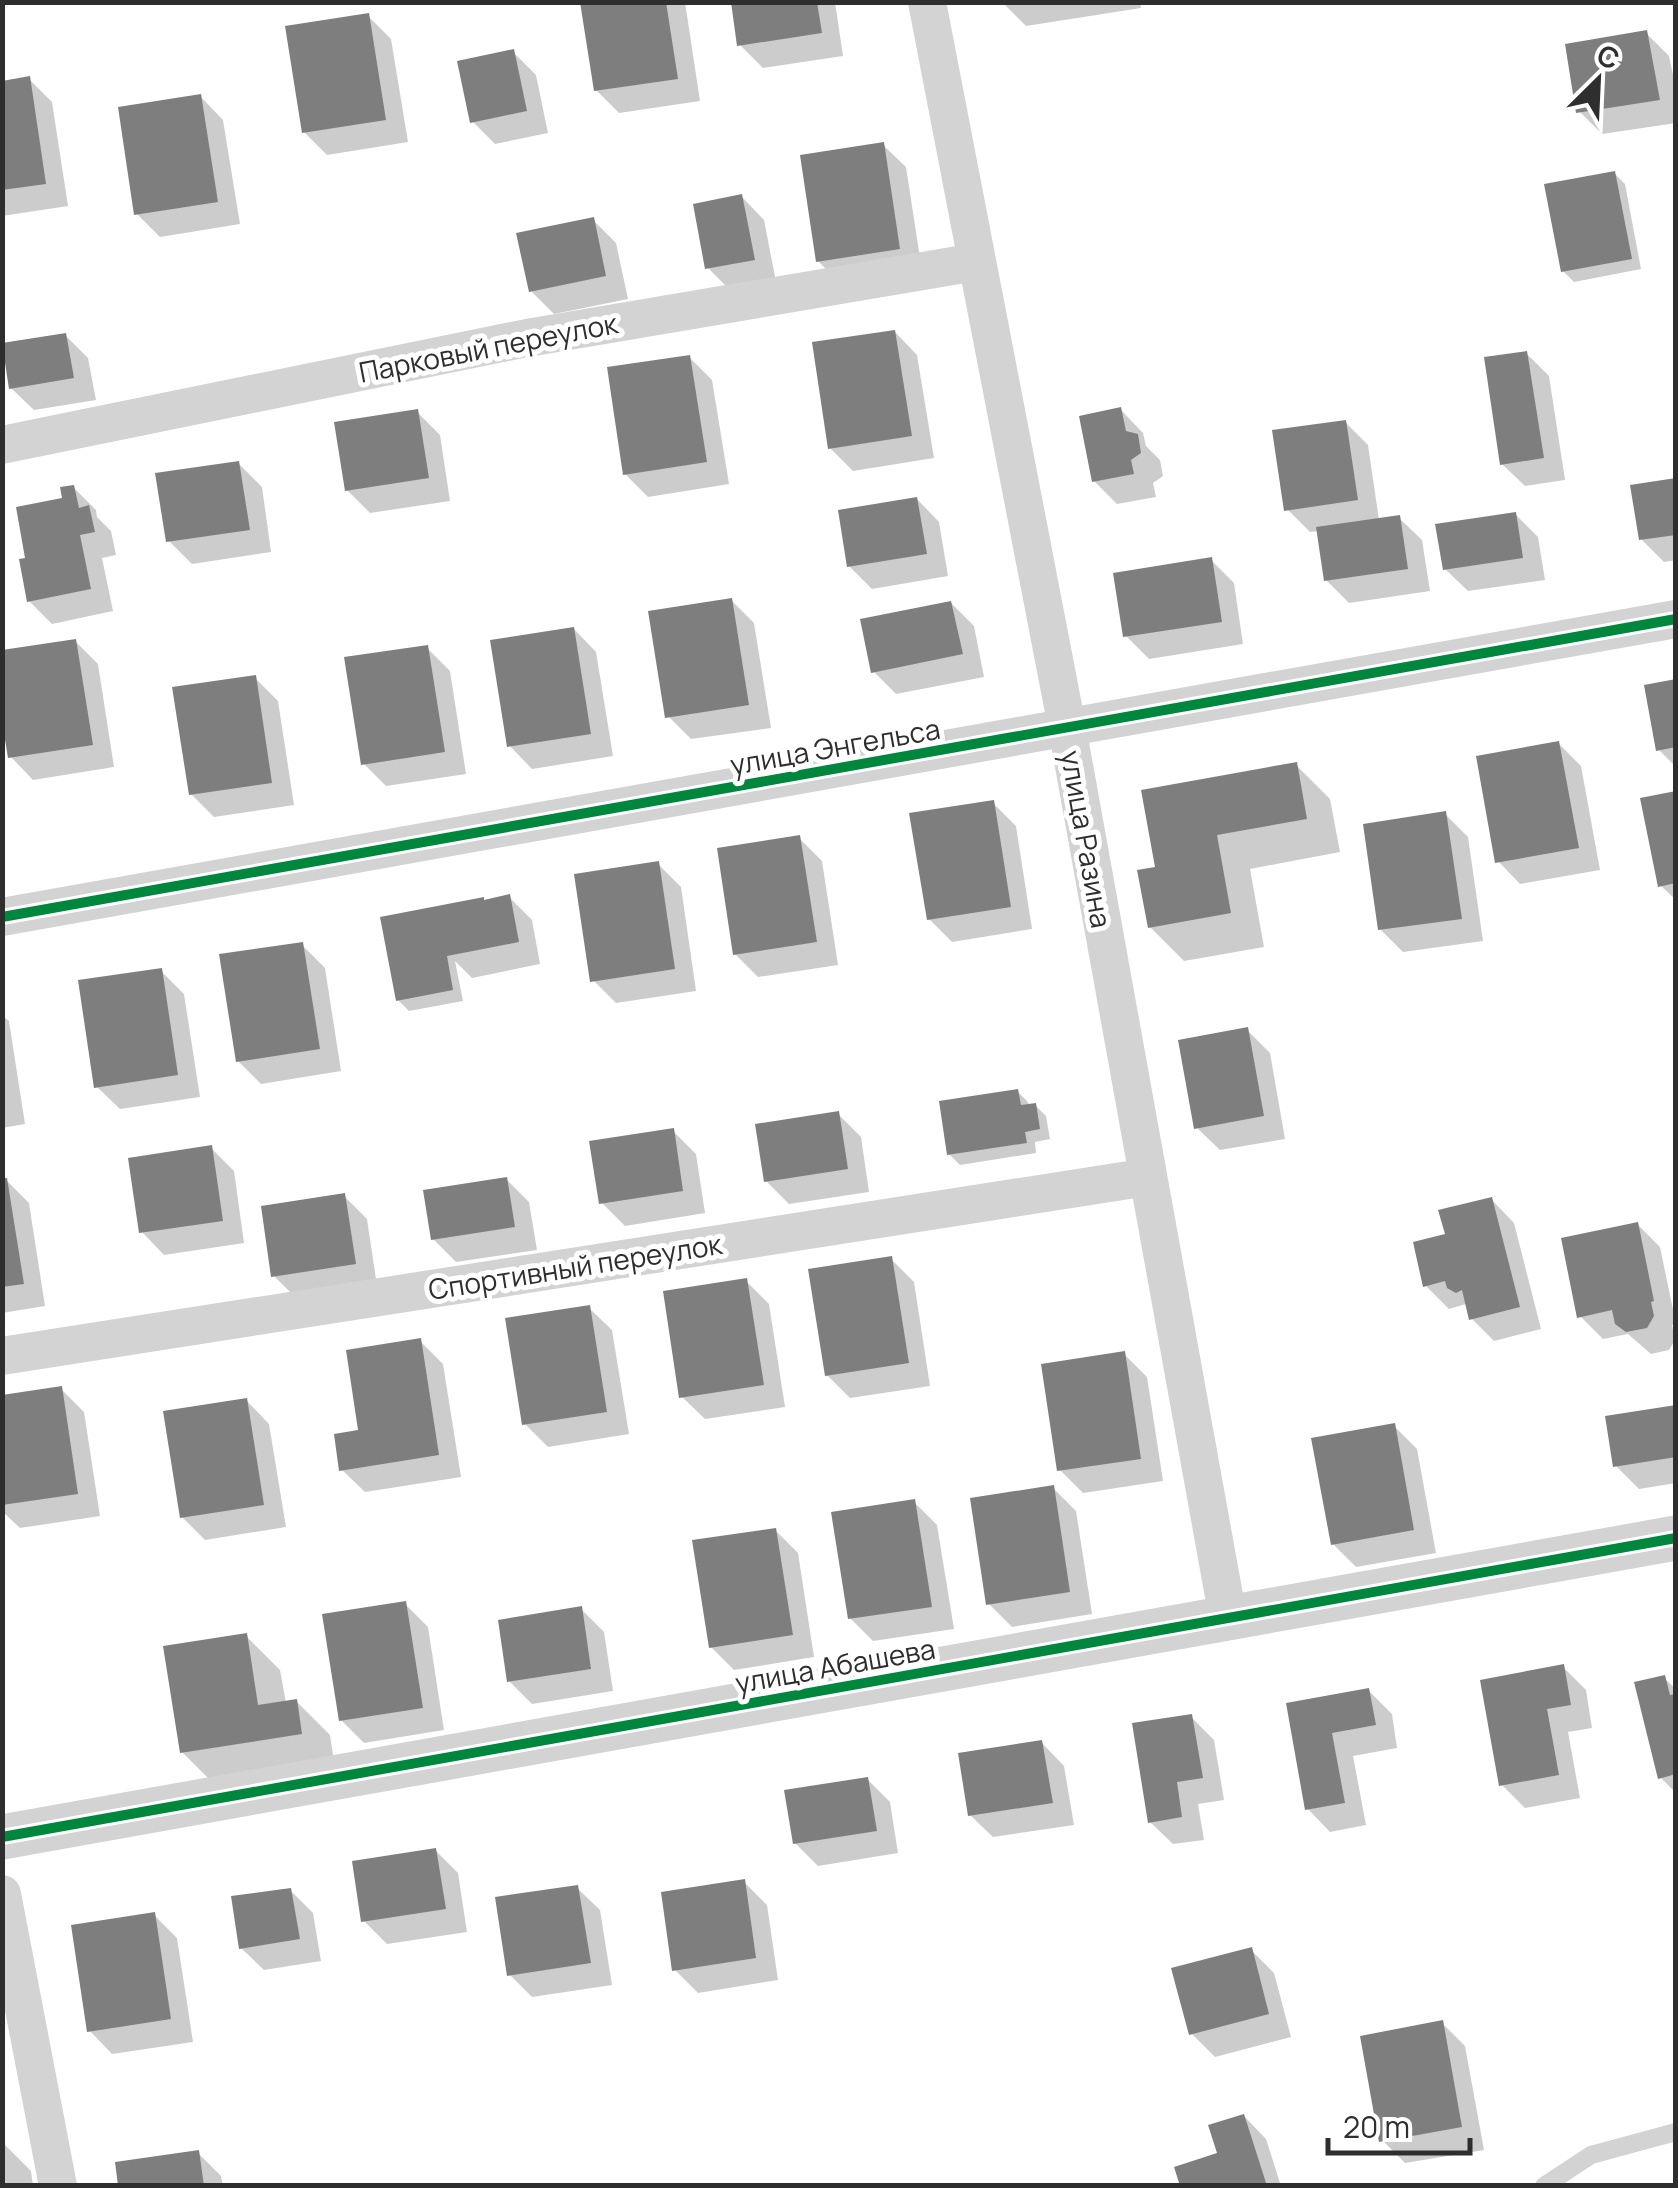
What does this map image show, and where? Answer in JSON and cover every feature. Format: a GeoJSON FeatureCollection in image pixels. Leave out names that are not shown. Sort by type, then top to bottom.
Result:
{"type":"FeatureCollection","features":[{"type":"Feature","properties":{"kind":"street","name":"улица Разина"},"geometry":{"type":"LineString","coordinates":[[926,2],[1067,727],[1228,1618]]}},
{"type":"Feature","properties":{"kind":"street","name":"Парковый переулок"},"geometry":{"type":"LineString","coordinates":[[2,445],[527,338],[976,262]]}},
{"type":"Feature","properties":{"kind":"street","name":"улица Энгельса"},"geometry":{"type":"LineString","coordinates":[[2,917],[1676,619]]}},
{"type":"Feature","properties":{"kind":"street","name":"Спортивный переулок"},"geometry":{"type":"LineString","coordinates":[[2,1356],[1148,1177]]}},
{"type":"Feature","properties":{"kind":"street","name":"улица Абашева"},"geometry":{"type":"LineString","coordinates":[[2,1837],[1676,1538]]}},
{"type":"Feature","properties":{"kind":"street"},"geometry":{"type":"LineString","coordinates":[[2,1894],[13,2004],[58,2186]]}},
{"type":"Feature","properties":{"kind":"lane"},"geometry":{"type":"LineString","coordinates":[[1544,2186],[1591,2155],[1676,2132]]}},
{"type":"Feature","properties":{"kind":"building"},"geometry":{"type":"Polygon","coordinates":[[[580,2],[666,2],[678,79],[594,91],[580,2]]]}},
{"type":"Feature","properties":{"kind":"building"},"geometry":{"type":"Polygon","coordinates":[[[731,2],[817,2],[822,33],[737,46],[731,2]]]}},
{"type":"Feature","properties":{"kind":"building"},"geometry":{"type":"Polygon","coordinates":[[[369,13],[386,120],[302,133],[285,26],[369,13]]]}},
{"type":"Feature","properties":{"kind":"building"},"geometry":{"type":"Polygon","coordinates":[[[1647,30],[1660,100],[1576,113],[1565,44],[1647,30]]]}},
{"type":"Feature","properties":{"kind":"building"},"geometry":{"type":"Polygon","coordinates":[[[514,49],[527,111],[470,123],[457,61],[514,49]]]}},
{"type":"Feature","properties":{"kind":"building"},"geometry":{"type":"Polygon","coordinates":[[[30,76],[46,184],[2,190],[2,81],[30,76]]]}},
{"type":"Feature","properties":{"kind":"building"},"geometry":{"type":"Polygon","coordinates":[[[201,94],[218,202],[134,215],[118,107],[201,94]]]}},
{"type":"Feature","properties":{"kind":"building"},"geometry":{"type":"Polygon","coordinates":[[[884,142],[900,249],[816,262],[800,155],[884,142]]]}},
{"type":"Feature","properties":{"kind":"building"},"geometry":{"type":"Polygon","coordinates":[[[1615,171],[1632,259],[1561,272],[1544,184],[1615,171]]]}},
{"type":"Feature","properties":{"kind":"building"},"geometry":{"type":"Polygon","coordinates":[[[742,194],[755,260],[705,269],[693,204],[742,194]]]}},
{"type":"Feature","properties":{"kind":"building"},"geometry":{"type":"Polygon","coordinates":[[[594,217],[606,276],[529,292],[516,233],[594,217]]]}},
{"type":"Feature","properties":{"kind":"building"},"geometry":{"type":"Polygon","coordinates":[[[895,330],[912,436],[828,449],[812,342],[895,330]]]}},
{"type":"Feature","properties":{"kind":"building"},"geometry":{"type":"Polygon","coordinates":[[[66,333],[74,378],[9,389],[2,343],[66,333]]]}},
{"type":"Feature","properties":{"kind":"building"},"geometry":{"type":"Polygon","coordinates":[[[1527,351],[1544,458],[1500,465],[1484,357],[1527,351]]]}},
{"type":"Feature","properties":{"kind":"building"},"geometry":{"type":"Polygon","coordinates":[[[690,355],[707,462],[623,475],[607,367],[690,355]]]}},
{"type":"Feature","properties":{"kind":"building"},"geometry":{"type":"Polygon","coordinates":[[[1121,407],[1126,431],[1138,434],[1141,453],[1131,460],[1134,474],[1092,482],[1079,416],[1121,407]]]}},
{"type":"Feature","properties":{"kind":"building"},"geometry":{"type":"Polygon","coordinates":[[[418,409],[429,478],[345,491],[334,422],[418,409]]]}},
{"type":"Feature","properties":{"kind":"building"},"geometry":{"type":"Polygon","coordinates":[[[1346,420],[1358,500],[1284,511],[1272,430],[1346,420]]]}},
{"type":"Feature","properties":{"kind":"building"},"geometry":{"type":"Polygon","coordinates":[[[239,461],[250,530],[166,542],[155,473],[239,461]]]}},
{"type":"Feature","properties":{"kind":"building"},"geometry":{"type":"Polygon","coordinates":[[[1676,478],[1676,535],[1639,540],[1630,485],[1676,478]]]}},
{"type":"Feature","properties":{"kind":"building"},"geometry":{"type":"Polygon","coordinates":[[[74,485],[79,508],[89,505],[95,532],[80,535],[91,589],[27,602],[19,559],[25,558],[16,507],[62,498],[60,487],[74,485]]]}},
{"type":"Feature","properties":{"kind":"building"},"geometry":{"type":"Polygon","coordinates":[[[917,497],[927,554],[847,567],[838,510],[917,497]]]}},
{"type":"Feature","properties":{"kind":"building"},"geometry":{"type":"Polygon","coordinates":[[[1516,512],[1523,558],[1443,570],[1435,524],[1516,512]]]}},
{"type":"Feature","properties":{"kind":"building"},"geometry":{"type":"Polygon","coordinates":[[[1400,515],[1408,569],[1324,581],[1316,527],[1400,515]]]}},
{"type":"Feature","properties":{"kind":"building"},"geometry":{"type":"Polygon","coordinates":[[[1212,557],[1222,622],[1123,637],[1113,573],[1212,557]]]}},
{"type":"Feature","properties":{"kind":"building"},"geometry":{"type":"Polygon","coordinates":[[[732,598],[749,705],[665,718],[648,611],[732,598]]]}},
{"type":"Feature","properties":{"kind":"building"},"geometry":{"type":"Polygon","coordinates":[[[951,601],[963,654],[871,673],[860,619],[951,601]]]}},
{"type":"Feature","properties":{"kind":"building"},"geometry":{"type":"Polygon","coordinates":[[[574,627],[591,734],[507,747],[490,640],[574,627]]]}},
{"type":"Feature","properties":{"kind":"building"},"geometry":{"type":"Polygon","coordinates":[[[76,639],[93,745],[8,758],[2,721],[2,650],[76,639]]]}},
{"type":"Feature","properties":{"kind":"building"},"geometry":{"type":"Polygon","coordinates":[[[428,645],[445,752],[361,765],[344,657],[428,645]]]}},
{"type":"Feature","properties":{"kind":"building"},"geometry":{"type":"Polygon","coordinates":[[[256,675],[272,783],[189,795],[172,687],[256,675]]]}},
{"type":"Feature","properties":{"kind":"building"},"geometry":{"type":"Polygon","coordinates":[[[1676,679],[1676,747],[1656,751],[1644,685],[1676,679]]]}},
{"type":"Feature","properties":{"kind":"building"},"geometry":{"type":"Polygon","coordinates":[[[1559,741],[1579,848],[1495,863],[1476,756],[1559,741]]]}},
{"type":"Feature","properties":{"kind":"building"},"geometry":{"type":"Polygon","coordinates":[[[1297,762],[1307,819],[1217,835],[1231,913],[1148,928],[1137,870],[1155,867],[1141,790],[1297,762]]]}},
{"type":"Feature","properties":{"kind":"building"},"geometry":{"type":"Polygon","coordinates":[[[1676,791],[1676,883],[1658,887],[1640,798],[1676,791]]]}},
{"type":"Feature","properties":{"kind":"building"},"geometry":{"type":"Polygon","coordinates":[[[994,800],[1011,907],[927,920],[909,813],[994,800]]]}},
{"type":"Feature","properties":{"kind":"building"},"geometry":{"type":"Polygon","coordinates":[[[1446,811],[1462,919],[1378,930],[1363,824],[1446,811]]]}},
{"type":"Feature","properties":{"kind":"building"},"geometry":{"type":"Polygon","coordinates":[[[800,835],[817,942],[733,955],[717,848],[800,835]]]}},
{"type":"Feature","properties":{"kind":"building"},"geometry":{"type":"Polygon","coordinates":[[[659,861],[675,969],[590,982],[574,874],[659,861]]]}},
{"type":"Feature","properties":{"kind":"building"},"geometry":{"type":"Polygon","coordinates":[[[510,894],[519,942],[447,956],[453,990],[396,1001],[380,917],[510,894]]]}},
{"type":"Feature","properties":{"kind":"building"},"geometry":{"type":"Polygon","coordinates":[[[303,942],[320,1049],[236,1062],[219,954],[303,942]]]}},
{"type":"Feature","properties":{"kind":"building"},"geometry":{"type":"Polygon","coordinates":[[[162,968],[178,1075],[94,1088],[78,980],[162,968]]]}},
{"type":"Feature","properties":{"kind":"building"},"geometry":{"type":"Polygon","coordinates":[[[1248,1027],[1264,1116],[1194,1129],[1178,1040],[1248,1027]]]}},
{"type":"Feature","properties":{"kind":"building"},"geometry":{"type":"Polygon","coordinates":[[[1018,1089],[1021,1105],[1036,1103],[1040,1129],[1025,1132],[1027,1143],[947,1155],[939,1101],[1018,1089]]]}},
{"type":"Feature","properties":{"kind":"building"},"geometry":{"type":"Polygon","coordinates":[[[839,1111],[848,1169],[764,1182],[755,1124],[839,1111]]]}},
{"type":"Feature","properties":{"kind":"building"},"geometry":{"type":"Polygon","coordinates":[[[674,1128],[683,1191],[599,1204],[589,1141],[674,1128]]]}},
{"type":"Feature","properties":{"kind":"building"},"geometry":{"type":"Polygon","coordinates":[[[212,1145],[223,1221],[139,1233],[128,1158],[212,1145]]]}},
{"type":"Feature","properties":{"kind":"building"},"geometry":{"type":"Polygon","coordinates":[[[507,1177],[515,1227],[431,1240],[423,1190],[507,1177]]]}},
{"type":"Feature","properties":{"kind":"building"},"geometry":{"type":"Polygon","coordinates":[[[2,1178],[7,1178],[24,1284],[2,1287],[2,1178]]]}},
{"type":"Feature","properties":{"kind":"building"},"geometry":{"type":"Polygon","coordinates":[[[345,1193],[356,1264],[271,1277],[261,1206],[345,1193]]]}},
{"type":"Feature","properties":{"kind":"building"},"geometry":{"type":"Polygon","coordinates":[[[1492,1197],[1520,1307],[1469,1320],[1462,1290],[1456,1293],[1447,1288],[1445,1281],[1423,1287],[1413,1242],[1445,1234],[1438,1210],[1492,1197]]]}},
{"type":"Feature","properties":{"kind":"building"},"geometry":{"type":"Polygon","coordinates":[[[1638,1222],[1654,1301],[1654,1316],[1647,1328],[1626,1332],[1615,1324],[1612,1310],[1577,1318],[1561,1238],[1638,1222]]]}},
{"type":"Feature","properties":{"kind":"building"},"geometry":{"type":"Polygon","coordinates":[[[892,1256],[909,1363],[825,1376],[808,1269],[892,1256]]]}},
{"type":"Feature","properties":{"kind":"building"},"geometry":{"type":"Polygon","coordinates":[[[747,1278],[764,1385],[679,1398],[663,1291],[747,1278]]]}},
{"type":"Feature","properties":{"kind":"building"},"geometry":{"type":"Polygon","coordinates":[[[590,1305],[607,1412],[522,1425],[505,1318],[590,1305]]]}},
{"type":"Feature","properties":{"kind":"building"},"geometry":{"type":"Polygon","coordinates":[[[421,1338],[439,1455],[339,1471],[334,1434],[358,1430],[346,1350],[421,1338]]]}},
{"type":"Feature","properties":{"kind":"building"},"geometry":{"type":"Polygon","coordinates":[[[1125,1351],[1141,1459],[1057,1471],[1041,1364],[1125,1351]]]}},
{"type":"Feature","properties":{"kind":"building"},"geometry":{"type":"Polygon","coordinates":[[[62,1386],[78,1494],[2,1505],[2,1395],[62,1386]]]}},
{"type":"Feature","properties":{"kind":"building"},"geometry":{"type":"Polygon","coordinates":[[[247,1398],[264,1505],[180,1518],[163,1411],[247,1398]]]}},
{"type":"Feature","properties":{"kind":"building"},"geometry":{"type":"Polygon","coordinates":[[[1676,1405],[1676,1457],[1613,1467],[1605,1416],[1676,1405]]]}},
{"type":"Feature","properties":{"kind":"building"},"geometry":{"type":"Polygon","coordinates":[[[1395,1423],[1414,1530],[1331,1545],[1311,1438],[1395,1423]]]}},
{"type":"Feature","properties":{"kind":"building"},"geometry":{"type":"Polygon","coordinates":[[[1054,1485],[1070,1592],[986,1605],[970,1498],[1054,1485]]]}},
{"type":"Feature","properties":{"kind":"building"},"geometry":{"type":"Polygon","coordinates":[[[915,1499],[932,1607],[848,1619],[831,1512],[915,1499]]]}},
{"type":"Feature","properties":{"kind":"building"},"geometry":{"type":"Polygon","coordinates":[[[776,1528],[793,1635],[709,1648],[692,1540],[776,1528]]]}},
{"type":"Feature","properties":{"kind":"building"},"geometry":{"type":"Polygon","coordinates":[[[406,1601],[423,1708],[339,1721],[322,1614],[406,1601]]]}},
{"type":"Feature","properties":{"kind":"building"},"geometry":{"type":"Polygon","coordinates":[[[582,1606],[591,1669],[507,1682],[498,1620],[582,1606]]]}},
{"type":"Feature","properties":{"kind":"building"},"geometry":{"type":"Polygon","coordinates":[[[247,1633],[258,1705],[297,1699],[302,1734],[180,1753],[163,1646],[247,1633]]]}},
{"type":"Feature","properties":{"kind":"building"},"geometry":{"type":"Polygon","coordinates":[[[1564,1664],[1571,1705],[1547,1709],[1559,1775],[1499,1786],[1480,1680],[1564,1664]]]}},
{"type":"Feature","properties":{"kind":"building"},"geometry":{"type":"Polygon","coordinates":[[[1665,1675],[1670,1695],[1676,1694],[1676,1774],[1658,1779],[1634,1682],[1665,1675]]]}},
{"type":"Feature","properties":{"kind":"building"},"geometry":{"type":"Polygon","coordinates":[[[1369,1688],[1376,1725],[1332,1733],[1345,1803],[1305,1810],[1286,1703],[1369,1688]]]}},
{"type":"Feature","properties":{"kind":"building"},"geometry":{"type":"Polygon","coordinates":[[[1192,1714],[1203,1778],[1177,1782],[1182,1817],[1148,1823],[1132,1723],[1192,1714]]]}},
{"type":"Feature","properties":{"kind":"building"},"geometry":{"type":"Polygon","coordinates":[[[1042,1740],[1053,1803],[968,1816],[958,1753],[1042,1740]]]}},
{"type":"Feature","properties":{"kind":"building"},"geometry":{"type":"Polygon","coordinates":[[[868,1777],[877,1831],[793,1844],[784,1790],[868,1777]]]}},
{"type":"Feature","properties":{"kind":"building"},"geometry":{"type":"Polygon","coordinates":[[[436,1848],[446,1909],[361,1922],[352,1861],[436,1848]]]}},
{"type":"Feature","properties":{"kind":"building"},"geometry":{"type":"Polygon","coordinates":[[[745,1879],[756,1958],[672,1971],[661,1892],[745,1879]]]}},
{"type":"Feature","properties":{"kind":"building"},"geometry":{"type":"Polygon","coordinates":[[[578,1885],[591,1963],[507,1976],[495,1897],[578,1885]]]}},
{"type":"Feature","properties":{"kind":"building"},"geometry":{"type":"Polygon","coordinates":[[[291,1888],[300,1939],[239,1949],[231,1896],[291,1888]]]}},
{"type":"Feature","properties":{"kind":"building"},"geometry":{"type":"Polygon","coordinates":[[[155,1912],[171,2019],[87,2032],[71,1925],[155,1912]]]}},
{"type":"Feature","properties":{"kind":"building"},"geometry":{"type":"Polygon","coordinates":[[[1252,1947],[1269,2014],[1189,2035],[1171,1968],[1252,1947]]]}},
{"type":"Feature","properties":{"kind":"building"},"geometry":{"type":"Polygon","coordinates":[[[1443,2020],[1462,2127],[1379,2142],[1360,2036],[1443,2020]]]}},
{"type":"Feature","properties":{"kind":"building"},"geometry":{"type":"Polygon","coordinates":[[[1244,2114],[1267,2186],[1180,2186],[1174,2167],[1217,2153],[1208,2125],[1244,2114]]]}},
{"type":"Feature","properties":{"kind":"building"},"geometry":{"type":"Polygon","coordinates":[[[199,2150],[204,2186],[118,2186],[115,2162],[199,2150]]]}},
{"type":"Feature","properties":{"kind":"cycle path"},"geometry":{"type":"LineString","coordinates":[[2,917],[1676,619]]}},
{"type":"Feature","properties":{"kind":"cycle path"},"geometry":{"type":"LineString","coordinates":[[2,1837],[1676,1538]]}}]}
